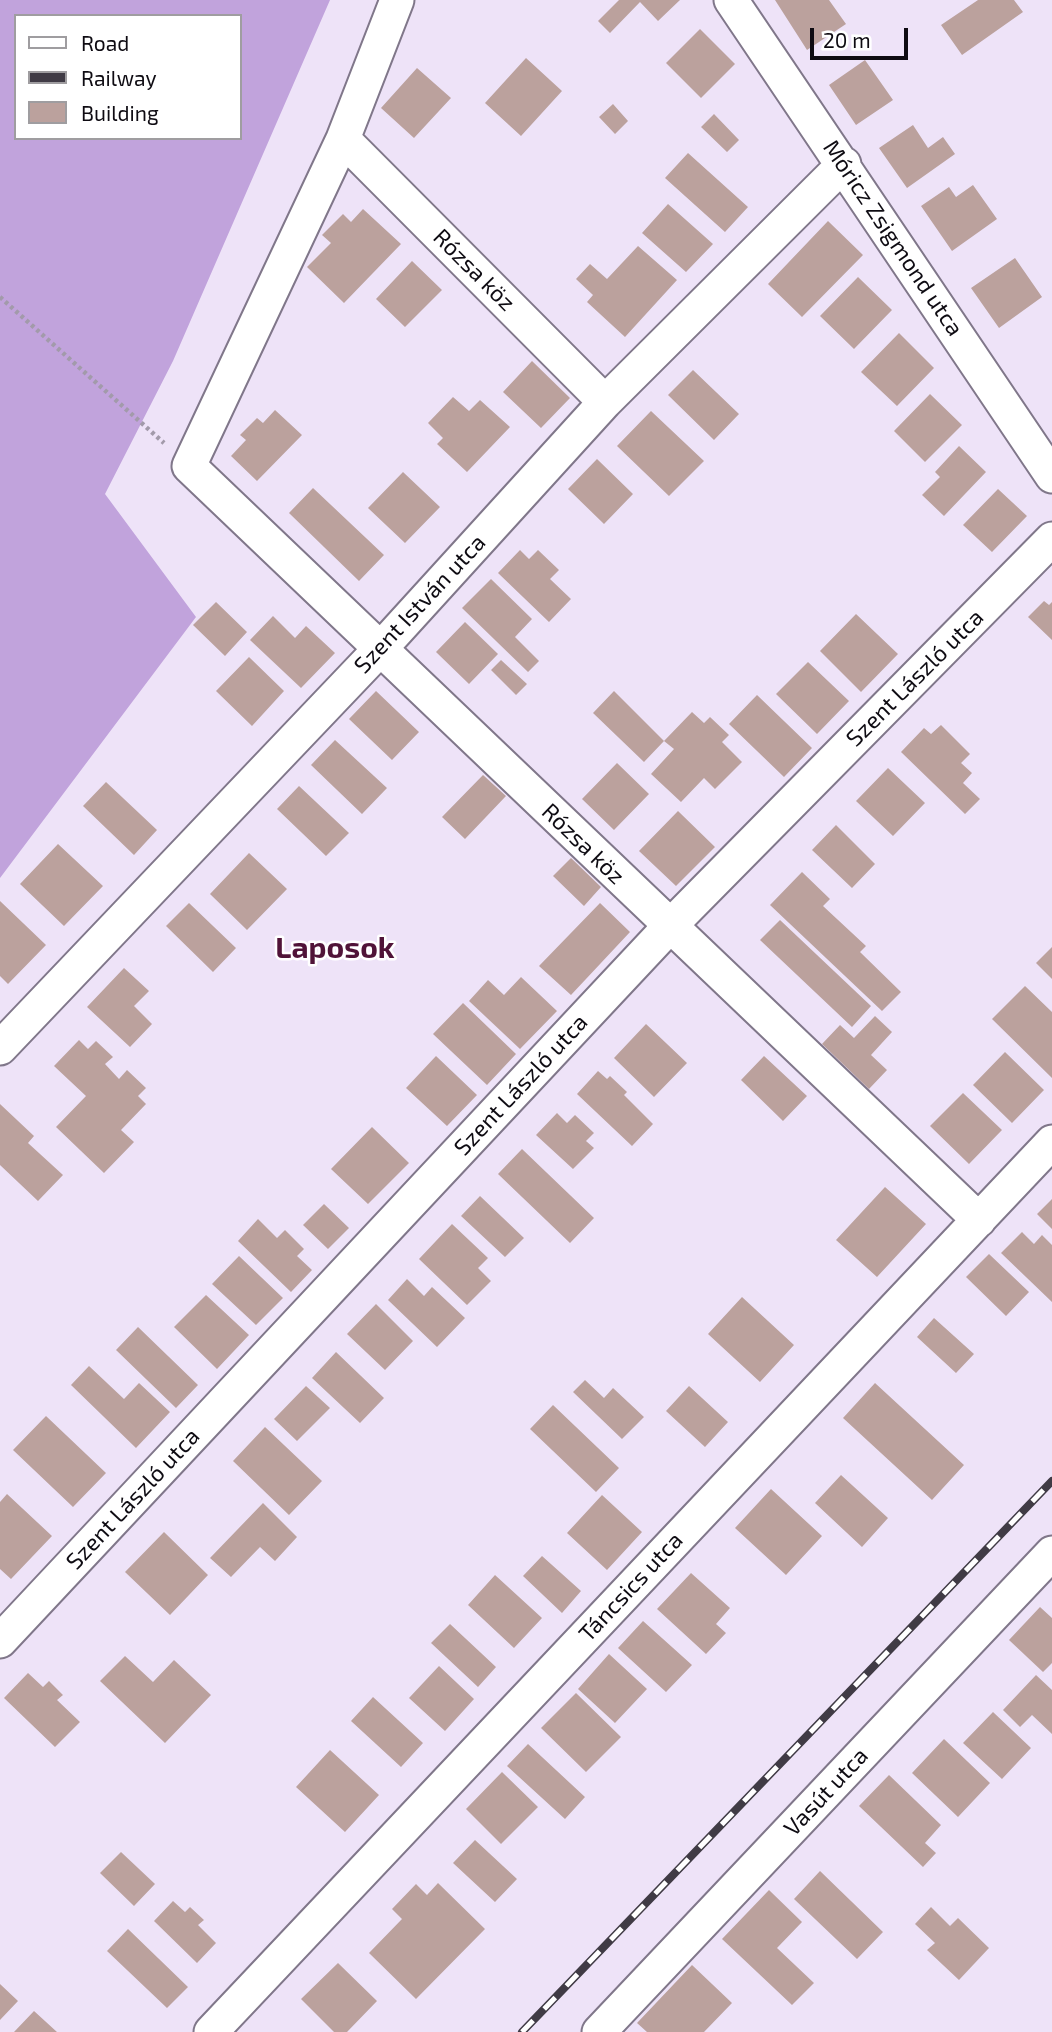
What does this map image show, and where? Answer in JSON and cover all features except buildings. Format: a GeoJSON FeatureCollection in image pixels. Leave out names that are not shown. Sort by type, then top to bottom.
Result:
{"type":"FeatureCollection","features":[{"type":"Feature","properties":{"kind":"street"},"geometry":{"type":"LineString","coordinates":[[189,466],[343,139],[397,0]]}},
{"type":"Feature","properties":{"kind":"street","name":"Móricz Zsigmond utca"},"geometry":{"type":"LineString","coordinates":[[732,0],[1052,476]]}},
{"type":"Feature","properties":{"kind":"street","name":"Rózsa köz"},"geometry":{"type":"LineString","coordinates":[[343,139],[605,402]]}},
{"type":"Feature","properties":{"kind":"street","name":"Szent István utca"},"geometry":{"type":"LineString","coordinates":[[0,1048],[382,647],[605,402],[844,164]]}},
{"type":"Feature","properties":{"kind":"street","name":"Rózsa köz"},"geometry":{"type":"LineString","coordinates":[[189,466],[382,647],[669,927],[979,1220]]}},
{"type":"Feature","properties":{"kind":"street","name":"Szent László utca"},"geometry":{"type":"LineString","coordinates":[[0,1641],[669,927],[1052,539]]}},
{"type":"Feature","properties":{"kind":"street","name":"Táncsics utca"},"geometry":{"type":"LineString","coordinates":[[211,2032],[1052,1142]]}},
{"type":"Feature","properties":{"kind":"street","name":"Vasút utca"},"geometry":{"type":"LineString","coordinates":[[599,2032],[1052,1553]]}},
{"type":"Feature","properties":{"kind":"path"},"geometry":{"type":"LineString","coordinates":[[0,297],[189,466]]}},
{"type":"Feature","properties":{"kind":"shaded area"},"geometry":{"type":"Polygon","coordinates":[[[0,0],[330,0],[173,361],[105,494],[196,617],[0,878],[0,0]]]}},
{"type":"Feature","properties":{"kind":"railway"},"geometry":{"type":"LineString","coordinates":[[522,2032],[1052,1481]]}},
{"type":"Feature","properties":{"kind":"district","name":"Laposok"},"geometry":{"type":"Point","coordinates":[335,948]}}]}
